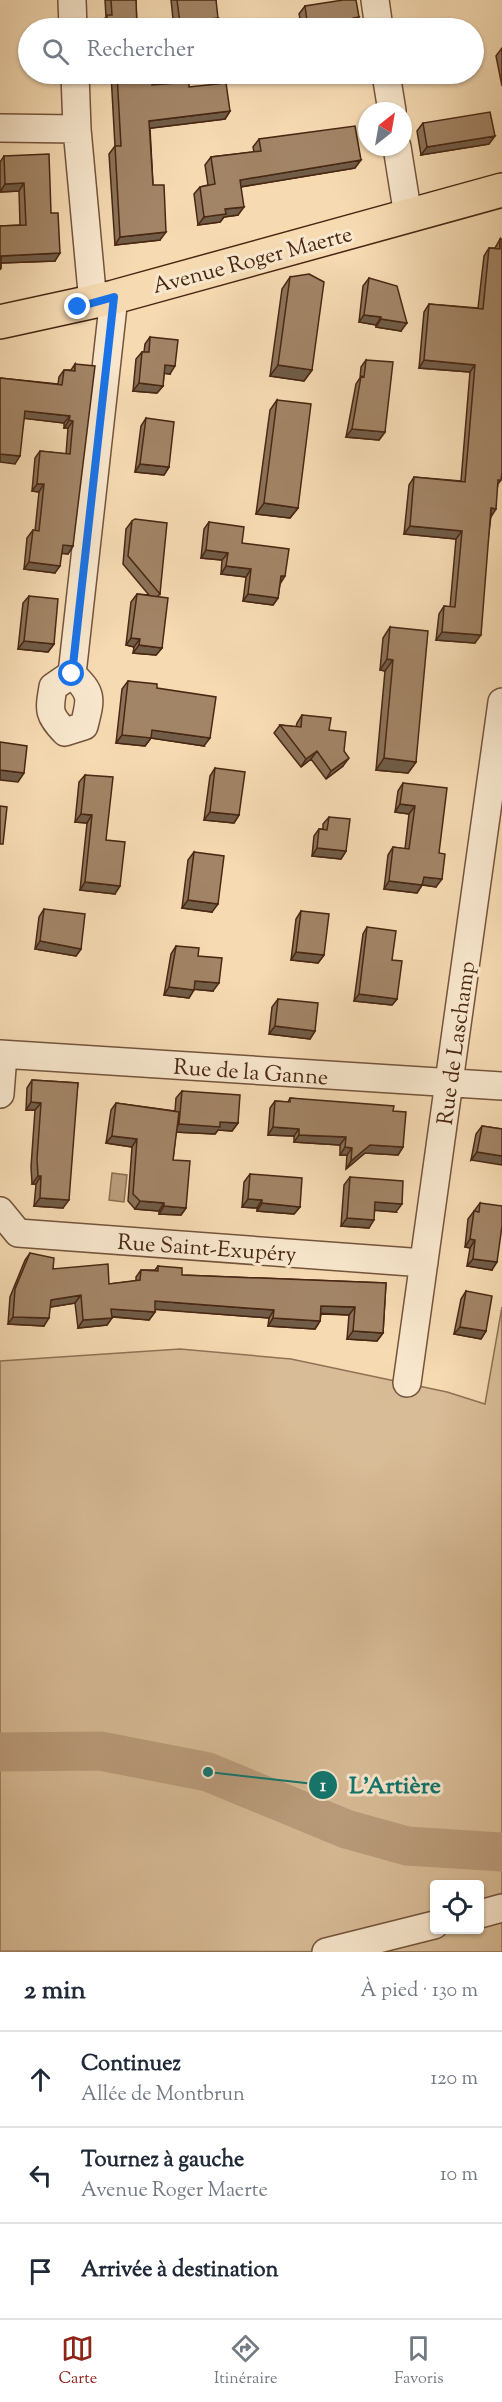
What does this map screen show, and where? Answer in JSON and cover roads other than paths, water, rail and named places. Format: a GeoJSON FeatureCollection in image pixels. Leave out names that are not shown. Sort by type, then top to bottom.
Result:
{"type":"FeatureCollection","features":[{"type":"Feature","properties":{"kind":"main road","name":"Avenue Roger Maerte"},"geometry":{"type":"LineString","coordinates":[[0,322],[103,300],[502,190]]}},
{"type":"Feature","properties":{"kind":"street"},"geometry":{"type":"LineString","coordinates":[[72,0],[73,18]]}},
{"type":"Feature","properties":{"kind":"street"},"geometry":{"type":"LineString","coordinates":[[375,0],[378,18]]}},
{"type":"Feature","properties":{"kind":"street"},"geometry":{"type":"LineString","coordinates":[[72,674],[103,300],[77,129],[75,84]]}},
{"type":"Feature","properties":{"kind":"street"},"geometry":{"type":"LineString","coordinates":[[388,84],[391,102]]}},
{"type":"Feature","properties":{"kind":"street"},"geometry":{"type":"LineString","coordinates":[[0,128],[77,129]]}},
{"type":"Feature","properties":{"kind":"street"},"geometry":{"type":"LineString","coordinates":[[398,156],[408,216]]}},
{"type":"Feature","properties":{"kind":"street","name":"Rue de Laschamp"},"geometry":{"type":"LineString","coordinates":[[407,1383],[502,702]]}},
{"type":"Feature","properties":{"kind":"street"},"geometry":{"type":"LineString","coordinates":[[0,1094],[2,1054]]}},
{"type":"Feature","properties":{"kind":"street","name":"Rue de la Ganne"},"geometry":{"type":"LineString","coordinates":[[2,1054],[450,1085],[502,1086]]}},
{"type":"Feature","properties":{"kind":"street","name":"Rue Saint-Exupéry"},"geometry":{"type":"LineString","coordinates":[[0,1211],[18,1233],[424,1263]]}},
{"type":"Feature","properties":{"kind":"street"},"geometry":{"type":"LineString","coordinates":[[484,1913],[502,1908]]}},
{"type":"Feature","properties":{"kind":"street"},"geometry":{"type":"LineString","coordinates":[[326,1952],[430,1926]]}},
{"type":"Feature","properties":{"kind":"waterway"},"geometry":{"type":"LineString","coordinates":[[0,1752],[100,1751],[208,1772],[346,1829],[407,1846],[502,1852]]}},
{"type":"Feature","properties":{"kind":"place","name":"L'Artière"},"geometry":{"type":"Point","coordinates":[208,1772]}}]}
